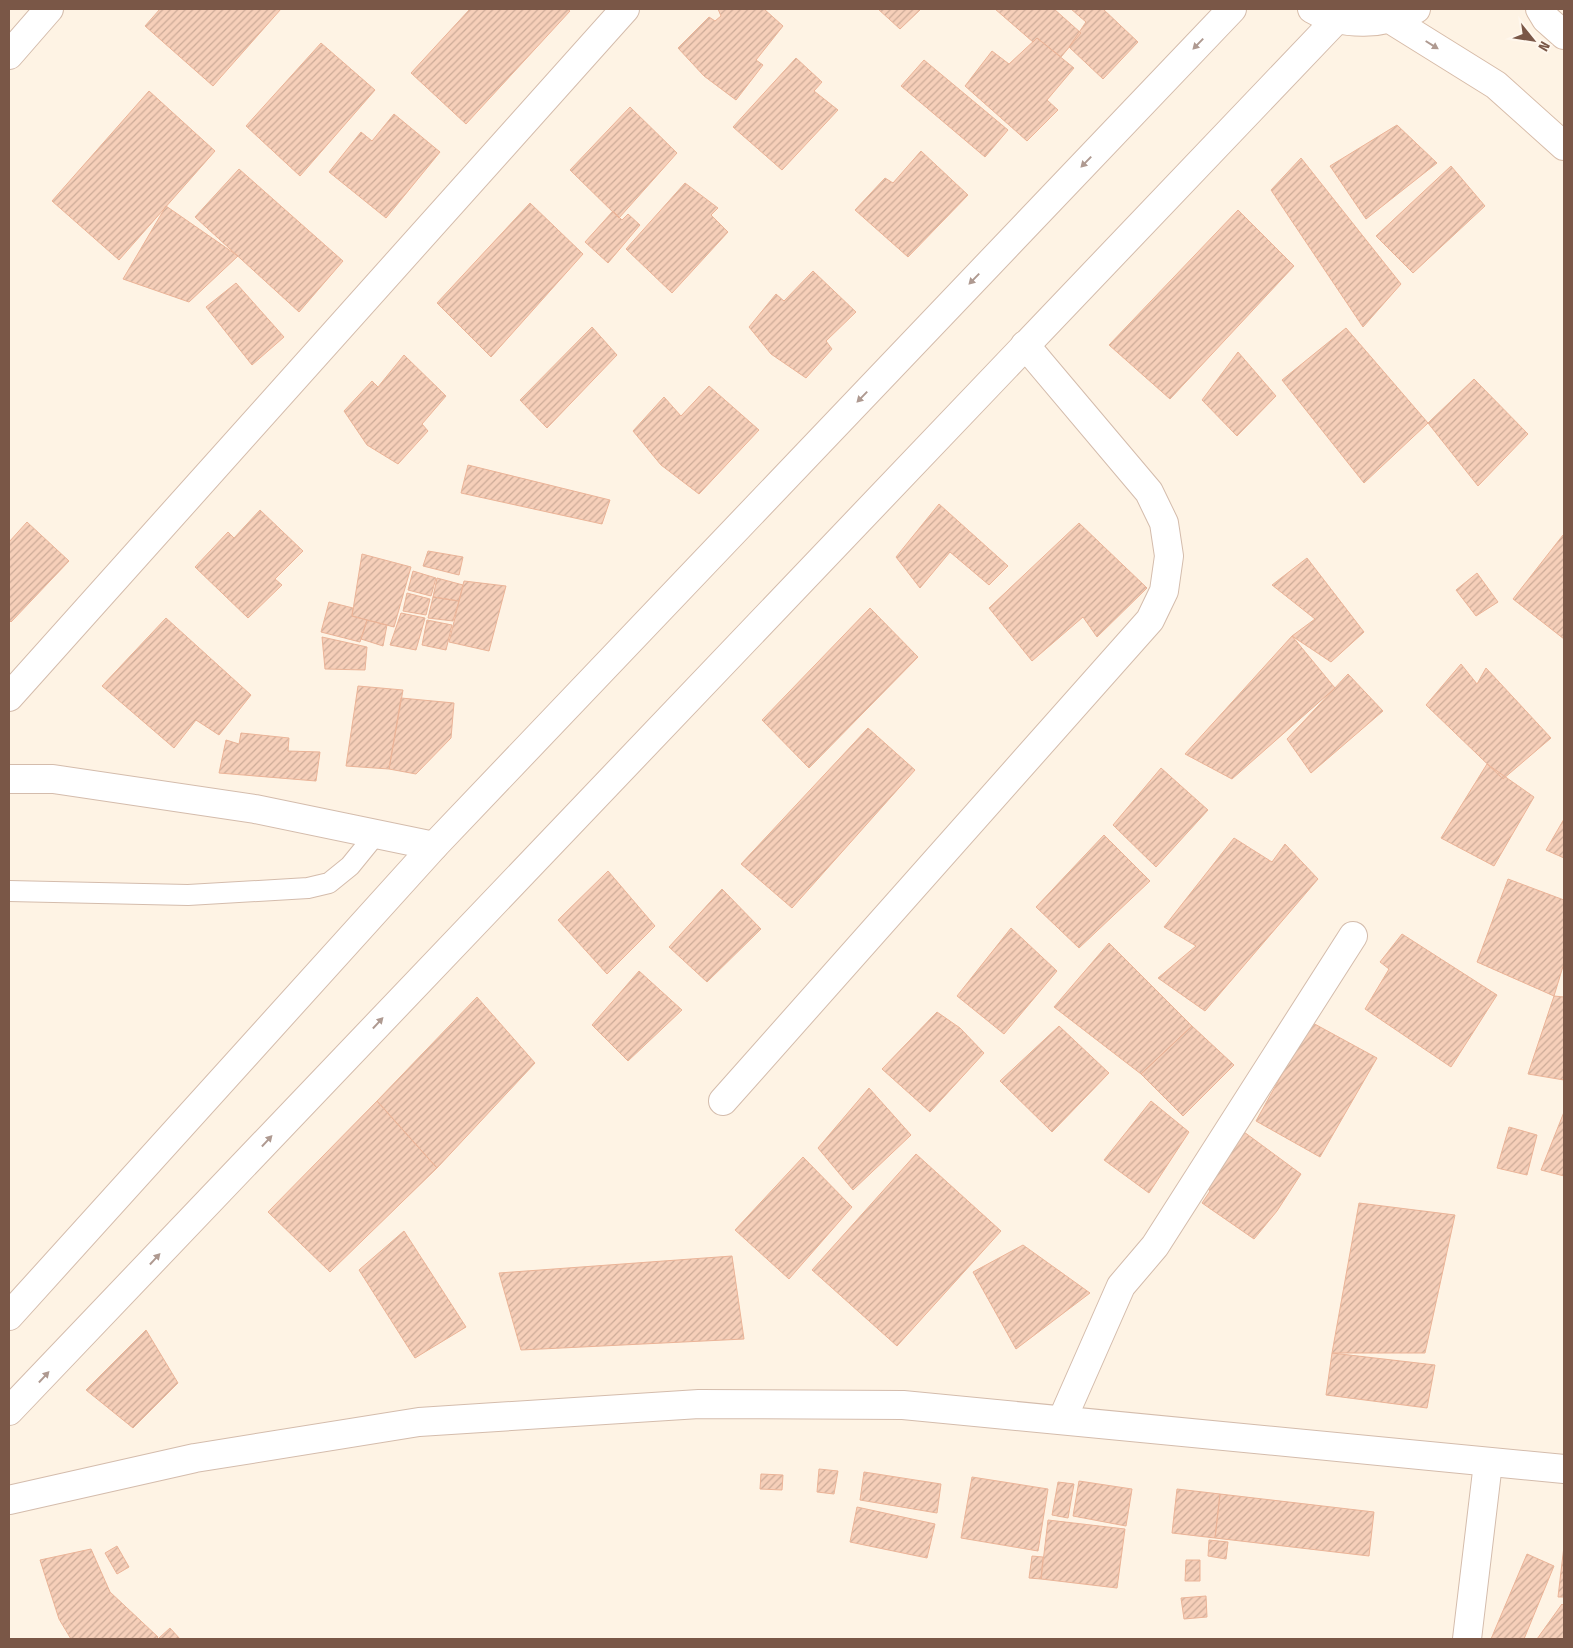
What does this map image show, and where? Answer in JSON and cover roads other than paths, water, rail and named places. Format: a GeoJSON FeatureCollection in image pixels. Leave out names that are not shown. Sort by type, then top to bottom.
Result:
{"type":"FeatureCollection","features":[{"type":"Feature","properties":{"kind":"street"},"geometry":{"type":"LineString","coordinates":[[9,55],[49,9]]}},
{"type":"Feature","properties":{"kind":"street"},"geometry":{"type":"LineString","coordinates":[[9,697],[626,9]]}},
{"type":"Feature","properties":{"kind":"street"},"geometry":{"type":"LineString","coordinates":[[9,1316],[434,846],[1232,9]]}},
{"type":"Feature","properties":{"kind":"street"},"geometry":{"type":"LineString","coordinates":[[1312,9],[1337,19],[1363,22],[1390,19],[1416,9]]}},
{"type":"Feature","properties":{"kind":"street"},"geometry":{"type":"LineString","coordinates":[[1540,9],[1546,19],[1564,35]]}},
{"type":"Feature","properties":{"kind":"street"},"geometry":{"type":"LineString","coordinates":[[9,1412],[1337,19]]}},
{"type":"Feature","properties":{"kind":"street"},"geometry":{"type":"LineString","coordinates":[[1390,19],[1496,85],[1564,146]]}},
{"type":"Feature","properties":{"kind":"street"},"geometry":{"type":"LineString","coordinates":[[723,1101],[1150,620],[1164,591],[1169,556],[1164,523],[1149,492],[1025,345]]}},
{"type":"Feature","properties":{"kind":"street"},"geometry":{"type":"LineString","coordinates":[[9,779],[54,779],[255,809],[434,846]]}},
{"type":"Feature","properties":{"kind":"street"},"geometry":{"type":"LineString","coordinates":[[1062,1420],[1121,1286],[1155,1246],[1353,936]]}},
{"type":"Feature","properties":{"kind":"street"},"geometry":{"type":"LineString","coordinates":[[9,1500],[195,1458],[419,1422],[699,1404],[903,1405],[1564,1469]]}},
{"type":"Feature","properties":{"kind":"street"},"geometry":{"type":"LineString","coordinates":[[1467,1639],[1488,1463]]}},
{"type":"Feature","properties":{"kind":"lane"},"geometry":{"type":"LineString","coordinates":[[9,891],[188,895],[308,888],[328,883],[350,866],[376,834]]}}]}
